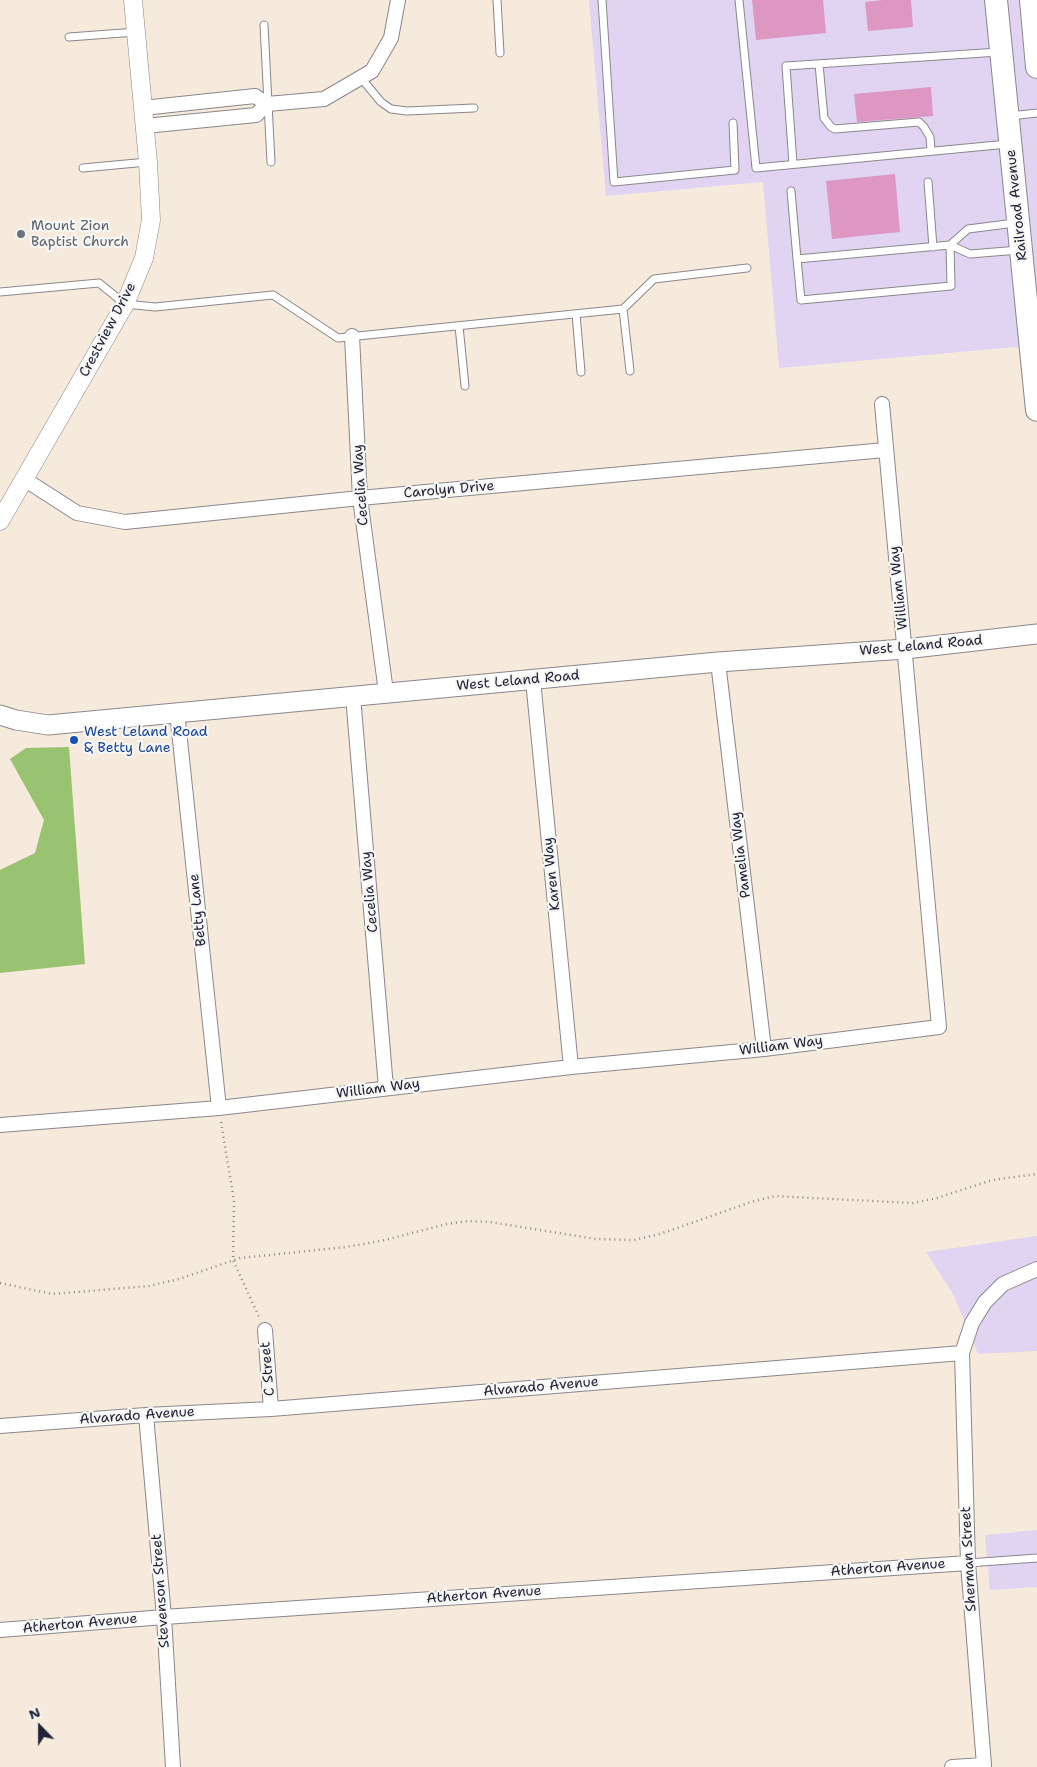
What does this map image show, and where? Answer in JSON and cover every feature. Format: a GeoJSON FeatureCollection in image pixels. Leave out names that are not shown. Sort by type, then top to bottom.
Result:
{"type":"FeatureCollection","features":[{"type":"Feature","properties":{"kind":"highway","name":"Railroad Avenue"},"geometry":{"type":"LineString","coordinates":[[996,0],[1021,250],[1032,307],[1037,410]]}},
{"type":"Feature","properties":{"kind":"highway"},"geometry":{"type":"LineString","coordinates":[[1033,10],[1037,67]]}},
{"type":"Feature","properties":{"kind":"main road","name":"West Leland Road"},"geometry":{"type":"LineString","coordinates":[[0,715],[16,720],[48,725],[718,662],[905,649],[1037,634]]}},
{"type":"Feature","properties":{"kind":"street","name":"Crestview Drive"},"geometry":{"type":"LineString","coordinates":[[0,521],[125,304],[144,258],[151,220],[148,162],[133,0]]}},
{"type":"Feature","properties":{"kind":"street"},"geometry":{"type":"LineString","coordinates":[[143,108],[255,96],[267,104],[324,99],[372,71],[391,38],[398,0]]}},
{"type":"Feature","properties":{"kind":"street"},"geometry":{"type":"LineString","coordinates":[[145,126],[256,115],[267,104]]}},
{"type":"Feature","properties":{"kind":"street","name":"Cecelia Way"},"geometry":{"type":"LineString","coordinates":[[352,336],[360,498],[386,692]]}},
{"type":"Feature","properties":{"kind":"street","name":"William Way"},"geometry":{"type":"LineString","coordinates":[[0,1125],[219,1108],[572,1067],[764,1049],[939,1027],[882,404]]}},
{"type":"Feature","properties":{"kind":"street","name":"Carolyn Drive"},"geometry":{"type":"LineString","coordinates":[[24,479],[77,512],[125,522],[360,498],[885,450]]}},
{"type":"Feature","properties":{"kind":"street","name":"Pamelia Way"},"geometry":{"type":"LineString","coordinates":[[718,662],[764,1049]]}},
{"type":"Feature","properties":{"kind":"street","name":"Karen Way"},"geometry":{"type":"LineString","coordinates":[[533,680],[572,1067]]}},
{"type":"Feature","properties":{"kind":"street","name":"Cecelia Way"},"geometry":{"type":"LineString","coordinates":[[353,696],[386,1088]]}},
{"type":"Feature","properties":{"kind":"street","name":"Betty Lane"},"geometry":{"type":"LineString","coordinates":[[177,712],[219,1108]]}},
{"type":"Feature","properties":{"kind":"street"},"geometry":{"type":"LineString","coordinates":[[962,1353],[972,1323],[985,1302],[1003,1284],[1036,1268]]}},
{"type":"Feature","properties":{"kind":"street","name":"C Street"},"geometry":{"type":"LineString","coordinates":[[265,1330],[271,1409]]}},
{"type":"Feature","properties":{"kind":"street","name":"Alvarado Avenue"},"geometry":{"type":"LineString","coordinates":[[0,1426],[146,1415],[271,1409],[962,1353]]}},
{"type":"Feature","properties":{"kind":"street","name":"Sherman Street"},"geometry":{"type":"LineString","coordinates":[[952,1767],[984,1764],[968,1563],[962,1353]]}},
{"type":"Feature","properties":{"kind":"street","name":"Stevenson Street"},"geometry":{"type":"LineString","coordinates":[[146,1415],[164,1617],[172,1767]]}},
{"type":"Feature","properties":{"kind":"street","name":"Atherton Avenue"},"geometry":{"type":"LineString","coordinates":[[0,1630],[164,1617],[968,1563]]}},
{"type":"Feature","properties":{"kind":"lane"},"geometry":{"type":"LineString","coordinates":[[497,0],[500,53]]}},
{"type":"Feature","properties":{"kind":"lane"},"geometry":{"type":"LineString","coordinates":[[602,0],[614,182],[736,170],[733,123]]}},
{"type":"Feature","properties":{"kind":"lane"},"geometry":{"type":"LineString","coordinates":[[739,0],[756,168],[1011,144]]}},
{"type":"Feature","properties":{"kind":"lane"},"geometry":{"type":"LineString","coordinates":[[264,24],[271,162]]}},
{"type":"Feature","properties":{"kind":"lane"},"geometry":{"type":"LineString","coordinates":[[69,38],[136,32]]}},
{"type":"Feature","properties":{"kind":"lane"},"geometry":{"type":"LineString","coordinates":[[793,164],[786,66],[1002,52]]}},
{"type":"Feature","properties":{"kind":"lane"},"geometry":{"type":"LineString","coordinates":[[819,64],[824,118],[831,127],[835,129],[919,122],[930,137],[932,151]]}},
{"type":"Feature","properties":{"kind":"lane"},"geometry":{"type":"LineString","coordinates":[[361,78],[381,102],[391,109],[407,111],[474,108]]}},
{"type":"Feature","properties":{"kind":"lane"},"geometry":{"type":"LineString","coordinates":[[202,102],[204,120]]}},
{"type":"Feature","properties":{"kind":"lane"},"geometry":{"type":"LineString","coordinates":[[1008,116],[1037,113]]}},
{"type":"Feature","properties":{"kind":"lane"},"geometry":{"type":"LineString","coordinates":[[83,168],[148,162]]}},
{"type":"Feature","properties":{"kind":"lane"},"geometry":{"type":"LineString","coordinates":[[928,182],[933,247]]}},
{"type":"Feature","properties":{"kind":"lane"},"geometry":{"type":"LineString","coordinates":[[791,191],[801,300],[951,286],[950,245],[968,229],[1018,223]]}},
{"type":"Feature","properties":{"kind":"lane"},"geometry":{"type":"LineString","coordinates":[[797,259],[950,245],[970,254],[1021,250]]}},
{"type":"Feature","properties":{"kind":"lane"},"geometry":{"type":"LineString","coordinates":[[0,292],[99,283],[125,304],[156,307],[273,295],[338,338],[623,309],[654,279],[747,268]]}},
{"type":"Feature","properties":{"kind":"lane"},"geometry":{"type":"LineString","coordinates":[[623,309],[630,371]]}},
{"type":"Feature","properties":{"kind":"lane"},"geometry":{"type":"LineString","coordinates":[[576,314],[581,372]]}},
{"type":"Feature","properties":{"kind":"lane"},"geometry":{"type":"LineString","coordinates":[[459,326],[465,386]]}},
{"type":"Feature","properties":{"kind":"lane"},"geometry":{"type":"LineString","coordinates":[[968,1563],[1037,1558]]}},
{"type":"Feature","properties":{"kind":"path"},"geometry":{"type":"LineString","coordinates":[[219,1108],[234,1201],[233,1260],[265,1330]]}},
{"type":"Feature","properties":{"kind":"path"},"geometry":{"type":"LineString","coordinates":[[0,1283],[52,1294],[139,1286],[169,1282],[233,1260],[346,1247],[381,1241],[466,1221],[490,1222],[596,1239],[634,1240],[660,1234],[742,1205],[775,1196],[802,1196],[897,1204],[913,1203],[937,1198],[982,1183],[1037,1174]]}},
{"type":"Feature","properties":{"kind":"shaded area"},"geometry":{"type":"Polygon","coordinates":[[[589,0],[1037,0],[1037,356],[1016,347],[779,368],[763,182],[606,196],[589,0]]]}},
{"type":"Feature","properties":{"kind":"shaded area"},"geometry":{"type":"Polygon","coordinates":[[[1037,1236],[1037,1351],[978,1354],[953,1294],[926,1252],[1037,1236]]]}},
{"type":"Feature","properties":{"kind":"shaded area"},"geometry":{"type":"Polygon","coordinates":[[[1037,1530],[1037,1587],[990,1590],[985,1535],[1037,1530]]]}},
{"type":"Feature","properties":{"kind":"green space"},"geometry":{"type":"Polygon","coordinates":[[[69,747],[85,964],[0,973],[0,870],[35,853],[44,820],[10,759],[26,748],[69,747]]]}},
{"type":"Feature","properties":{"kind":"building"},"geometry":{"type":"Polygon","coordinates":[[[752,0],[823,0],[826,33],[756,40],[752,0]]]}},
{"type":"Feature","properties":{"kind":"building"},"geometry":{"type":"Polygon","coordinates":[[[911,0],[913,27],[868,31],[865,2],[911,0]]]}},
{"type":"Feature","properties":{"kind":"building"},"geometry":{"type":"Polygon","coordinates":[[[931,87],[933,116],[857,122],[854,94],[931,87]]]}},
{"type":"Feature","properties":{"kind":"building"},"geometry":{"type":"Polygon","coordinates":[[[895,174],[900,232],[832,239],[826,181],[895,174]]]}},
{"type":"Feature","properties":{"kind":"place","name":"Mount Zion Baptist Church"},"geometry":{"type":"Point","coordinates":[21,234]}},
{"type":"Feature","properties":{"kind":"place","name":"West Leland Road & Betty Lane"},"geometry":{"type":"Point","coordinates":[74,740]}}]}
